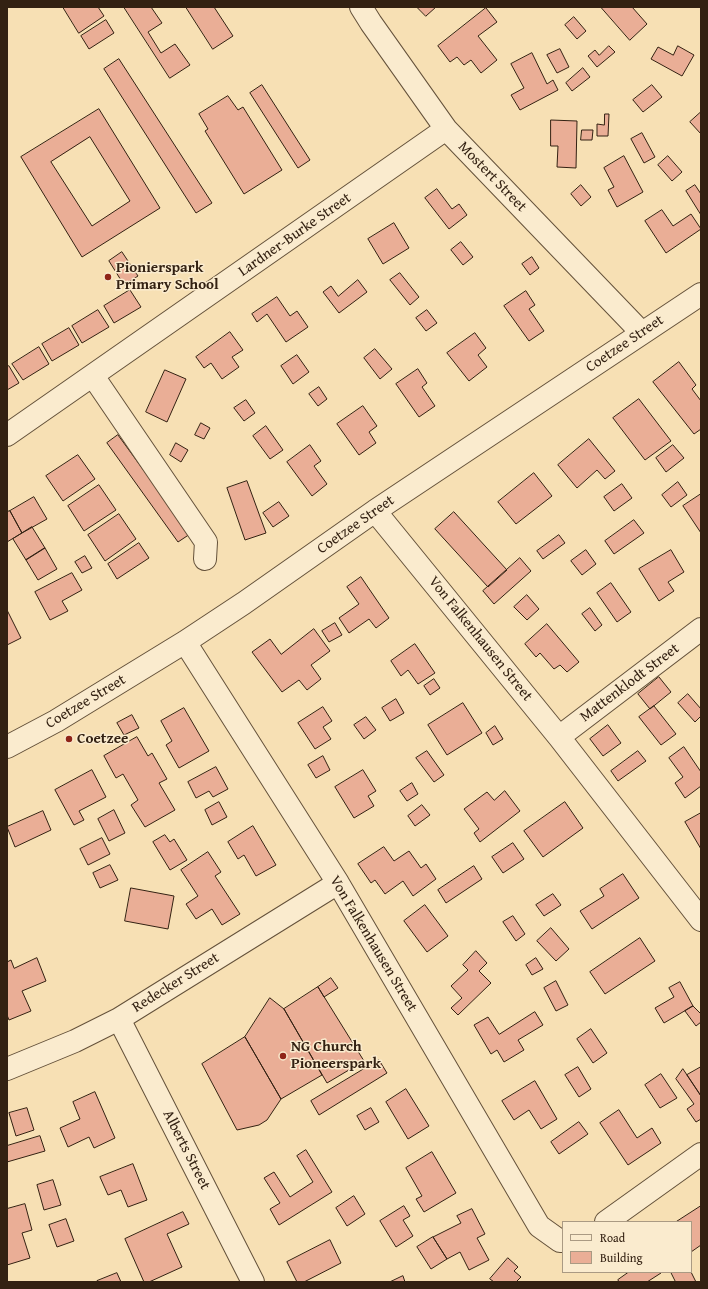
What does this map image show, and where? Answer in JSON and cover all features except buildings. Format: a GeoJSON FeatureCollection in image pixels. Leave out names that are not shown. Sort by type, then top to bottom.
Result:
{"type":"FeatureCollection","features":[{"type":"Feature","properties":{"kind":"street","name":"Mostert Street"},"geometry":{"type":"LineString","coordinates":[[361,7],[446,129],[642,333]]}},
{"type":"Feature","properties":{"kind":"street","name":"Lardner-Burke Street"},"geometry":{"type":"LineString","coordinates":[[7,435],[446,129]]}},
{"type":"Feature","properties":{"kind":"street","name":"Coetzee Street"},"geometry":{"type":"LineString","coordinates":[[7,747],[56,721],[185,642],[244,603],[375,511],[701,294]]}},
{"type":"Feature","properties":{"kind":"street"},"geometry":{"type":"LineString","coordinates":[[93,376],[206,542],[205,559]]}},
{"type":"Feature","properties":{"kind":"street","name":"Von Falkenhausen Street"},"geometry":{"type":"LineString","coordinates":[[375,511],[559,737],[701,920]]}},
{"type":"Feature","properties":{"kind":"street","name":"Mattenklodt Street"},"geometry":{"type":"LineString","coordinates":[[559,737],[701,629]]}},
{"type":"Feature","properties":{"kind":"street","name":"Von Falkenhausen Street"},"geometry":{"type":"LineString","coordinates":[[185,642],[338,884],[539,1226],[562,1241]]}},
{"type":"Feature","properties":{"kind":"street","name":"Redecker Street"},"geometry":{"type":"LineString","coordinates":[[7,1070],[119,1019],[338,884]]}},
{"type":"Feature","properties":{"kind":"street","name":"Alberts Street"},"geometry":{"type":"LineString","coordinates":[[119,1019],[253,1282]]}},
{"type":"Feature","properties":{"kind":"street"},"geometry":{"type":"LineString","coordinates":[[607,1221],[701,1154]]}},
{"type":"Feature","properties":{"kind":"place","name":"Pionierspark Primary School"},"geometry":{"type":"Point","coordinates":[108,277]}},
{"type":"Feature","properties":{"kind":"place","name":"Coetzee"},"geometry":{"type":"Point","coordinates":[69,739]}},
{"type":"Feature","properties":{"kind":"place","name":"NG Church Pioneerspark"},"geometry":{"type":"Point","coordinates":[283,1056]}}]}
